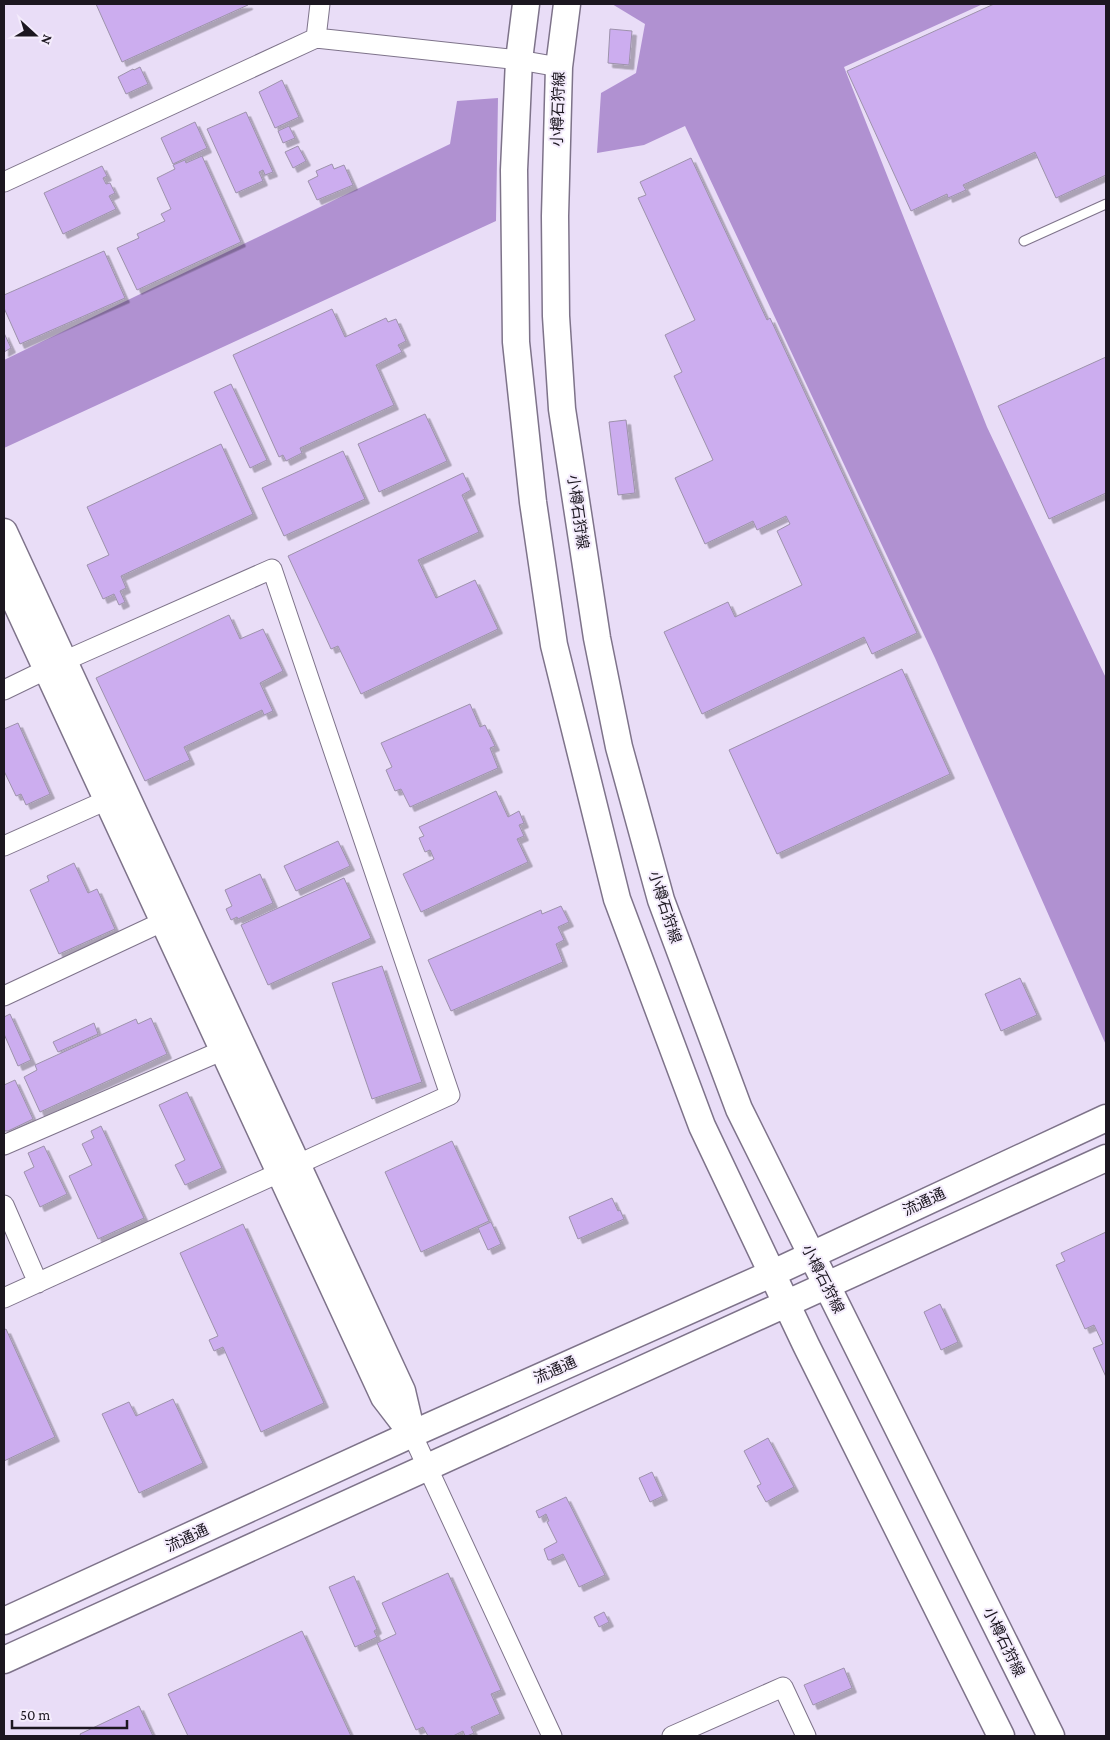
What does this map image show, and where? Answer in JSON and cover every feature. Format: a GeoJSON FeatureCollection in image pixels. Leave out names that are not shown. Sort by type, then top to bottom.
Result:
{"type":"FeatureCollection","features":[{"type":"Feature","properties":{"kind":"main road"},"geometry":{"type":"LineString","coordinates":[[526,4],[519,60],[514,170],[516,342],[533,502],[554,645],[617,899],[702,1126],[786,1303],[1000,1736]]}},
{"type":"Feature","properties":{"kind":"main road","name":"小樽石狩線"},"geometry":{"type":"LineString","coordinates":[[567,4],[559,67],[555,216],[556,296],[562,409],[597,638],[619,747],[661,900],[739,1109],[1051,1736]]}},
{"type":"Feature","properties":{"kind":"main road"},"geometry":{"type":"LineString","coordinates":[[4,532],[55,666],[288,1168],[402,1391],[412,1434]]}},
{"type":"Feature","properties":{"kind":"main road"},"geometry":{"type":"LineString","coordinates":[[4,577],[55,666]]}},
{"type":"Feature","properties":{"kind":"main road","name":"流通通"},"geometry":{"type":"LineString","coordinates":[[4,1621],[412,1434],[773,1273],[1106,1118]]}},
{"type":"Feature","properties":{"kind":"main road"},"geometry":{"type":"LineString","coordinates":[[4,1660],[1106,1158]]}},
{"type":"Feature","properties":{"kind":"street"},"geometry":{"type":"LineString","coordinates":[[316,38],[320,4]]}},
{"type":"Feature","properties":{"kind":"street"},"geometry":{"type":"LineString","coordinates":[[4,182],[316,38],[519,60],[559,67]]}},
{"type":"Feature","properties":{"kind":"street"},"geometry":{"type":"LineString","coordinates":[[4,690],[272,569],[450,1095],[4,1298]]}},
{"type":"Feature","properties":{"kind":"street"},"geometry":{"type":"LineString","coordinates":[[4,846],[115,795]]}},
{"type":"Feature","properties":{"kind":"street"},"geometry":{"type":"LineString","coordinates":[[4,996],[172,918]]}},
{"type":"Feature","properties":{"kind":"street"},"geometry":{"type":"LineString","coordinates":[[4,1145],[232,1047]]}},
{"type":"Feature","properties":{"kind":"street"},"geometry":{"type":"LineString","coordinates":[[4,1205],[38,1283]]}},
{"type":"Feature","properties":{"kind":"street"},"geometry":{"type":"LineString","coordinates":[[412,1434],[429,1467],[552,1736]]}},
{"type":"Feature","properties":{"kind":"street"},"geometry":{"type":"LineString","coordinates":[[672,1736],[783,1687],[806,1736]]}},
{"type":"Feature","properties":{"kind":"lane"},"geometry":{"type":"LineString","coordinates":[[1024,241],[1106,204]]}},
{"type":"Feature","properties":{"kind":"shaded area"},"geometry":{"type":"Polygon","coordinates":[[[612,4],[983,4],[844,67],[987,427],[1106,678],[1106,1045],[935,658],[685,126],[644,145],[597,153],[601,93],[636,73],[645,24],[612,4]]]}},
{"type":"Feature","properties":{"kind":"shaded area"},"geometry":{"type":"Polygon","coordinates":[[[498,98],[496,221],[4,448],[4,360],[450,144],[457,101],[498,98]]]}},
{"type":"Feature","properties":{"kind":"building"},"geometry":{"type":"Polygon","coordinates":[[[96,4],[248,4],[248,5],[122,62],[96,4]]]}},
{"type":"Feature","properties":{"kind":"building"},"geometry":{"type":"Polygon","coordinates":[[[994,4],[1106,4],[1106,175],[1056,198],[1035,152],[963,185],[966,190],[948,198],[947,194],[911,211],[847,71],[994,4]]]}},
{"type":"Feature","properties":{"kind":"building"},"geometry":{"type":"Polygon","coordinates":[[[610,29],[632,31],[629,65],[608,63],[610,29]]]}},
{"type":"Feature","properties":{"kind":"building"},"geometry":{"type":"Polygon","coordinates":[[[140,67],[148,84],[126,94],[118,77],[140,67]]]}},
{"type":"Feature","properties":{"kind":"building"},"geometry":{"type":"Polygon","coordinates":[[[282,80],[299,117],[275,128],[259,92],[282,80]]]}},
{"type":"Feature","properties":{"kind":"building"},"geometry":{"type":"Polygon","coordinates":[[[246,112],[273,172],[265,175],[263,170],[259,172],[263,181],[236,193],[207,129],[246,112]]]}},
{"type":"Feature","properties":{"kind":"building"},"geometry":{"type":"Polygon","coordinates":[[[195,122],[207,148],[173,164],[161,138],[195,122]]]}},
{"type":"Feature","properties":{"kind":"building"},"geometry":{"type":"Polygon","coordinates":[[[289,126],[295,138],[283,143],[278,131],[289,126]]]}},
{"type":"Feature","properties":{"kind":"building"},"geometry":{"type":"Polygon","coordinates":[[[298,146],[306,161],[293,168],[285,152],[298,146]]]}},
{"type":"Feature","properties":{"kind":"building"},"geometry":{"type":"Polygon","coordinates":[[[202,156],[241,242],[137,290],[117,248],[139,238],[137,234],[165,221],[161,214],[171,209],[157,178],[175,169],[173,165],[185,160],[186,163],[202,156]]]}},
{"type":"Feature","properties":{"kind":"building"},"geometry":{"type":"Polygon","coordinates":[[[691,158],[767,320],[770,318],[917,633],[872,654],[864,637],[702,714],[664,632],[728,602],[735,617],[802,585],[777,531],[790,524],[786,516],[757,530],[753,521],[705,544],[675,478],[713,460],[674,376],[682,372],[665,335],[695,320],[638,198],[646,195],[640,182],[691,158]]]}},
{"type":"Feature","properties":{"kind":"building"},"geometry":{"type":"Polygon","coordinates":[[[332,164],[334,169],[344,165],[353,185],[317,200],[308,181],[318,176],[316,171],[332,164]]]}},
{"type":"Feature","properties":{"kind":"building"},"geometry":{"type":"Polygon","coordinates":[[[102,166],[107,176],[103,178],[106,184],[110,183],[115,193],[109,196],[116,209],[63,234],[44,193],[102,166]]]}},
{"type":"Feature","properties":{"kind":"building"},"geometry":{"type":"Polygon","coordinates":[[[104,251],[125,298],[20,344],[4,308],[4,295],[104,251]]]}},
{"type":"Feature","properties":{"kind":"building"},"geometry":{"type":"Polygon","coordinates":[[[332,309],[345,337],[386,318],[388,322],[396,319],[406,341],[398,345],[402,352],[376,365],[394,405],[300,448],[302,453],[286,461],[283,455],[279,457],[233,355],[332,309]]]}},
{"type":"Feature","properties":{"kind":"building"},"geometry":{"type":"Polygon","coordinates":[[[4,333],[11,348],[4,352],[4,333]]]}},
{"type":"Feature","properties":{"kind":"building"},"geometry":{"type":"Polygon","coordinates":[[[1106,357],[1106,493],[1049,519],[998,406],[1106,357]]]}},
{"type":"Feature","properties":{"kind":"building"},"geometry":{"type":"Polygon","coordinates":[[[231,384],[267,460],[250,468],[214,392],[231,384]]]}},
{"type":"Feature","properties":{"kind":"building"},"geometry":{"type":"Polygon","coordinates":[[[425,414],[447,461],[379,492],[358,444],[425,414]]]}},
{"type":"Feature","properties":{"kind":"building"},"geometry":{"type":"Polygon","coordinates":[[[626,420],[635,493],[618,495],[609,422],[626,420]]]}},
{"type":"Feature","properties":{"kind":"building"},"geometry":{"type":"Polygon","coordinates":[[[221,444],[253,514],[121,576],[126,588],[120,591],[125,602],[119,605],[114,594],[103,599],[87,565],[109,555],[87,507],[221,444]]]}},
{"type":"Feature","properties":{"kind":"building"},"geometry":{"type":"Polygon","coordinates":[[[343,451],[365,499],[284,536],[262,488],[343,451]]]}},
{"type":"Feature","properties":{"kind":"building"},"geometry":{"type":"Polygon","coordinates":[[[463,473],[471,490],[462,495],[479,532],[418,560],[436,598],[475,580],[498,629],[361,694],[338,646],[331,649],[288,556],[463,473]]]}},
{"type":"Feature","properties":{"kind":"building"},"geometry":{"type":"Polygon","coordinates":[[[229,615],[240,639],[263,629],[283,671],[260,683],[273,711],[264,715],[262,710],[184,747],[190,760],[145,781],[96,678],[229,615]]]}},
{"type":"Feature","properties":{"kind":"building"},"geometry":{"type":"Polygon","coordinates":[[[902,669],[950,774],[777,854],[729,750],[902,669]]]}},
{"type":"Feature","properties":{"kind":"building"},"geometry":{"type":"Polygon","coordinates":[[[470,704],[480,727],[485,725],[495,746],[490,748],[498,768],[410,807],[401,789],[395,791],[386,770],[392,767],[381,743],[470,704]]]}},
{"type":"Feature","properties":{"kind":"building"},"geometry":{"type":"Polygon","coordinates":[[[18,723],[50,794],[26,805],[21,794],[16,796],[4,771],[4,729],[18,723]]]}},
{"type":"Feature","properties":{"kind":"building"},"geometry":{"type":"Polygon","coordinates":[[[496,791],[508,817],[519,811],[524,823],[519,825],[524,836],[517,839],[528,862],[421,912],[403,874],[434,859],[430,850],[425,852],[419,838],[424,836],[419,827],[496,791]]]}},
{"type":"Feature","properties":{"kind":"building"},"geometry":{"type":"Polygon","coordinates":[[[338,841],[350,866],[296,891],[284,866],[338,841]]]}},
{"type":"Feature","properties":{"kind":"building"},"geometry":{"type":"Polygon","coordinates":[[[74,863],[88,893],[97,889],[115,929],[59,954],[30,890],[49,881],[47,876],[74,863]]]}},
{"type":"Feature","properties":{"kind":"building"},"geometry":{"type":"Polygon","coordinates":[[[260,874],[273,903],[238,919],[237,917],[231,920],[226,909],[232,906],[225,890],[260,874]]]}},
{"type":"Feature","properties":{"kind":"building"},"geometry":{"type":"Polygon","coordinates":[[[344,878],[371,938],[268,985],[241,925],[344,878]]]}},
{"type":"Feature","properties":{"kind":"building"},"geometry":{"type":"Polygon","coordinates":[[[561,906],[569,922],[558,927],[564,940],[556,944],[563,962],[451,1011],[428,960],[541,910],[542,914],[561,906]]]}},
{"type":"Feature","properties":{"kind":"building"},"geometry":{"type":"Polygon","coordinates":[[[382,966],[422,1082],[372,1099],[332,983],[382,966]]]}},
{"type":"Feature","properties":{"kind":"building"},"geometry":{"type":"Polygon","coordinates":[[[1020,978],[1037,1015],[1001,1031],[985,994],[1020,978]]]}},
{"type":"Feature","properties":{"kind":"building"},"geometry":{"type":"Polygon","coordinates":[[[10,1014],[31,1060],[18,1066],[4,1034],[4,1017],[10,1014]]]}},
{"type":"Feature","properties":{"kind":"building"},"geometry":{"type":"Polygon","coordinates":[[[151,1018],[167,1054],[40,1112],[24,1077],[37,1070],[35,1065],[136,1019],[138,1024],[151,1018]]]}},
{"type":"Feature","properties":{"kind":"building"},"geometry":{"type":"Polygon","coordinates":[[[94,1023],[98,1034],[58,1052],[53,1042],[94,1023]]]}},
{"type":"Feature","properties":{"kind":"building"},"geometry":{"type":"Polygon","coordinates":[[[15,1080],[33,1119],[8,1131],[4,1131],[4,1085],[15,1080]]]}},
{"type":"Feature","properties":{"kind":"building"},"geometry":{"type":"Polygon","coordinates":[[[187,1092],[222,1168],[185,1185],[175,1165],[185,1160],[159,1105],[187,1092]]]}},
{"type":"Feature","properties":{"kind":"building"},"geometry":{"type":"Polygon","coordinates":[[[101,1126],[144,1218],[98,1239],[69,1176],[92,1165],[82,1144],[94,1138],[91,1131],[101,1126]]]}},
{"type":"Feature","properties":{"kind":"building"},"geometry":{"type":"Polygon","coordinates":[[[452,1141],[489,1221],[421,1252],[385,1172],[452,1141]]]}},
{"type":"Feature","properties":{"kind":"building"},"geometry":{"type":"Polygon","coordinates":[[[44,1146],[67,1194],[40,1207],[24,1172],[34,1167],[28,1153],[44,1146]]]}},
{"type":"Feature","properties":{"kind":"building"},"geometry":{"type":"Polygon","coordinates":[[[612,1198],[624,1219],[578,1239],[569,1217],[612,1198]]]}},
{"type":"Feature","properties":{"kind":"building"},"geometry":{"type":"Polygon","coordinates":[[[491,1222],[501,1244],[488,1250],[478,1228],[491,1222]]]}},
{"type":"Feature","properties":{"kind":"building"},"geometry":{"type":"Polygon","coordinates":[[[243,1224],[324,1403],[261,1432],[223,1347],[214,1351],[209,1340],[218,1336],[180,1253],[243,1224]]]}},
{"type":"Feature","properties":{"kind":"building"},"geometry":{"type":"Polygon","coordinates":[[[1106,1232],[1106,1377],[1093,1348],[1103,1344],[1094,1325],[1085,1329],[1056,1265],[1065,1261],[1061,1253],[1106,1232]]]}},
{"type":"Feature","properties":{"kind":"building"},"geometry":{"type":"Polygon","coordinates":[[[940,1304],[958,1342],[941,1350],[924,1312],[940,1304]]]}},
{"type":"Feature","properties":{"kind":"building"},"geometry":{"type":"Polygon","coordinates":[[[6,1329],[55,1437],[4,1461],[4,1330],[6,1329]]]}},
{"type":"Feature","properties":{"kind":"building"},"geometry":{"type":"Polygon","coordinates":[[[173,1399],[203,1463],[139,1493],[102,1414],[129,1402],[136,1416],[173,1399]]]}},
{"type":"Feature","properties":{"kind":"building"},"geometry":{"type":"Polygon","coordinates":[[[768,1438],[794,1487],[766,1502],[757,1486],[761,1484],[744,1451],[768,1438]]]}},
{"type":"Feature","properties":{"kind":"building"},"geometry":{"type":"Polygon","coordinates":[[[652,1472],[663,1496],[650,1502],[639,1478],[652,1472]]]}},
{"type":"Feature","properties":{"kind":"building"},"geometry":{"type":"Polygon","coordinates":[[[566,1497],[605,1575],[579,1587],[563,1554],[548,1560],[544,1549],[557,1542],[547,1522],[549,1521],[546,1514],[539,1518],[536,1511],[566,1497]]]}},
{"type":"Feature","properties":{"kind":"building"},"geometry":{"type":"Polygon","coordinates":[[[448,1573],[501,1690],[491,1694],[500,1714],[471,1727],[474,1733],[467,1736],[465,1736],[463,1731],[453,1736],[428,1736],[423,1727],[416,1730],[377,1643],[396,1634],[382,1603],[448,1573]]]}},
{"type":"Feature","properties":{"kind":"building"},"geometry":{"type":"Polygon","coordinates":[[[354,1576],[377,1629],[374,1631],[377,1637],[355,1647],[329,1587],[354,1576]]]}},
{"type":"Feature","properties":{"kind":"building"},"geometry":{"type":"Polygon","coordinates":[[[604,1612],[609,1622],[599,1627],[594,1617],[604,1612]]]}},
{"type":"Feature","properties":{"kind":"building"},"geometry":{"type":"Polygon","coordinates":[[[302,1631],[351,1736],[188,1736],[168,1694],[302,1631]]]}},
{"type":"Feature","properties":{"kind":"building"},"geometry":{"type":"Polygon","coordinates":[[[844,1668],[852,1688],[813,1705],[804,1685],[844,1668]]]}},
{"type":"Feature","properties":{"kind":"building"},"geometry":{"type":"Polygon","coordinates":[[[139,1706],[153,1736],[81,1736],[80,1734],[139,1706]]]}}]}
